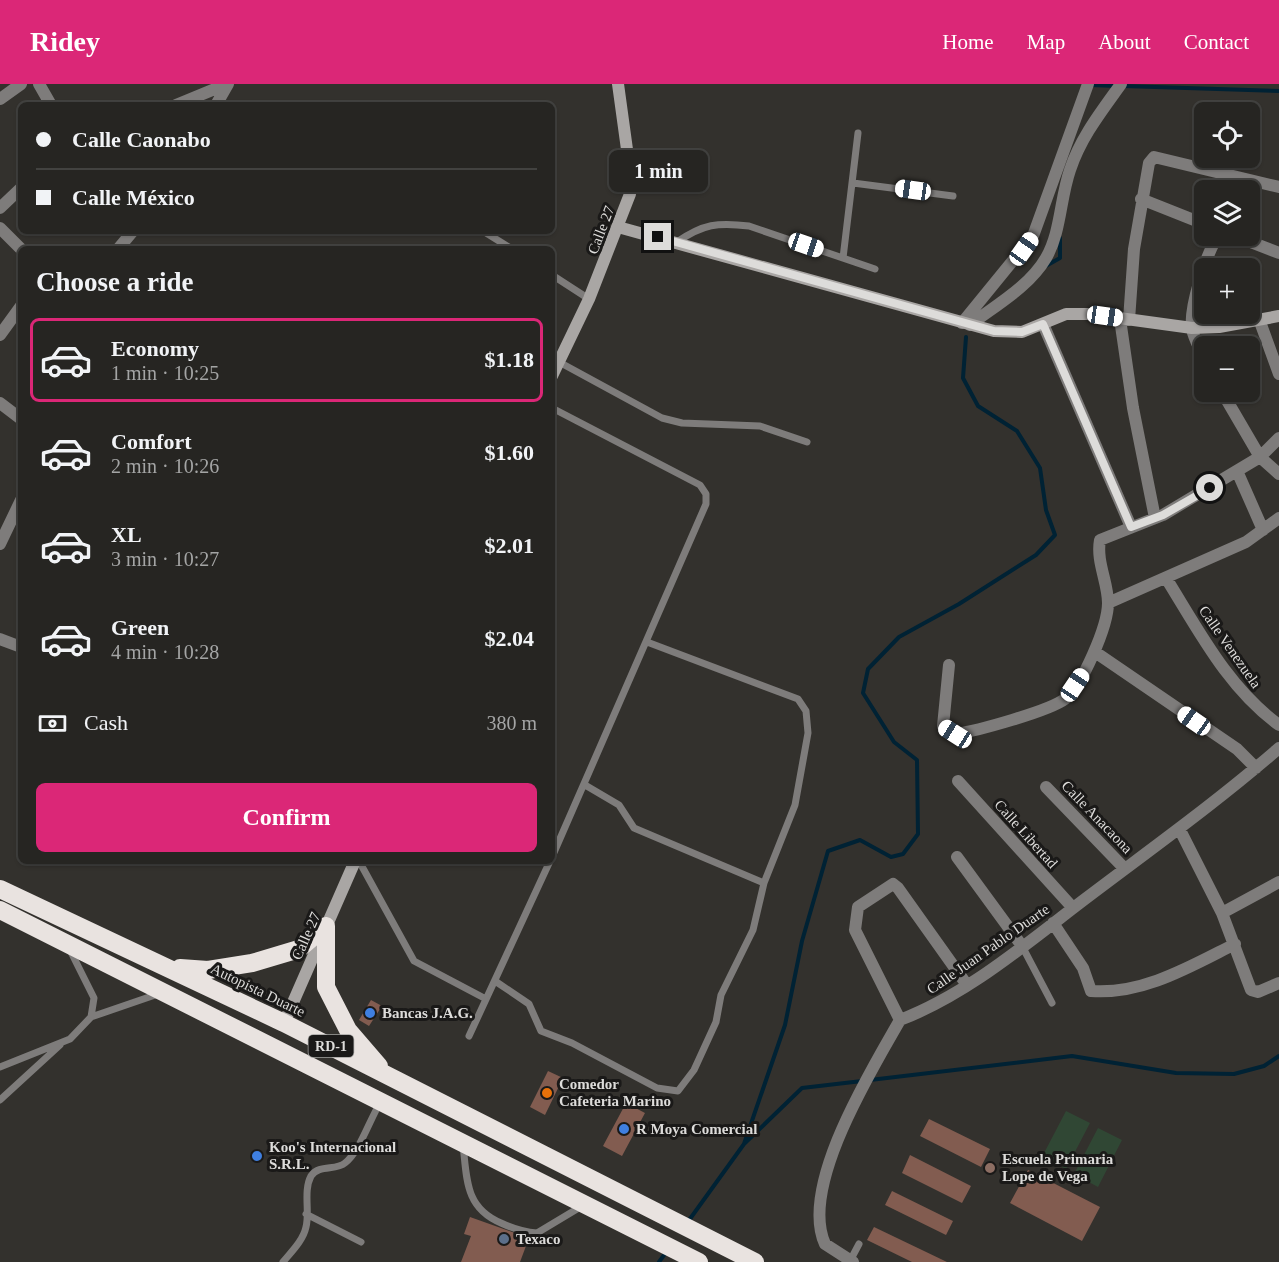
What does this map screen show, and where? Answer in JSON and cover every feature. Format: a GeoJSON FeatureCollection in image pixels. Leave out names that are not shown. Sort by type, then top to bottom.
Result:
{"type":"FeatureCollection","features":[{"type":"Feature","properties":{"kind":"highway","name":"Autopista Duarte"},"geometry":{"type":"LineString","coordinates":[[0,889],[166,966],[384,1072],[755,1262]]}},
{"type":"Feature","properties":{"kind":"highway","name":"RD-1"},"geometry":{"type":"LineString","coordinates":[[0,910],[699,1262]]}},
{"type":"Feature","properties":{"kind":"highway"},"geometry":{"type":"LineString","coordinates":[[166,966],[208,970],[252,963],[299,949],[326,926]]}},
{"type":"Feature","properties":{"kind":"highway"},"geometry":{"type":"LineString","coordinates":[[326,926],[326,987],[348,1030],[384,1072]]}},
{"type":"Feature","properties":{"kind":"street"},"geometry":{"type":"LineString","coordinates":[[0,99],[21,84]]}},
{"type":"Feature","properties":{"kind":"street"},"geometry":{"type":"LineString","coordinates":[[183,102],[228,84]]}},
{"type":"Feature","properties":{"kind":"street"},"geometry":{"type":"LineString","coordinates":[[218,102],[228,84]]}},
{"type":"Feature","properties":{"kind":"street","name":"Calle 27"},"geometry":{"type":"LineString","coordinates":[[555,370],[590,299],[630,194],[629,164],[618,84]]}},
{"type":"Feature","properties":{"kind":"street"},"geometry":{"type":"LineString","coordinates":[[969,325],[1033,236],[1088,84]]}},
{"type":"Feature","properties":{"kind":"street"},"geometry":{"type":"LineString","coordinates":[[969,325],[1024,284],[1046,259],[1054,238],[1069,172],[1084,135],[1121,84]]}},
{"type":"Feature","properties":{"kind":"street"},"geometry":{"type":"LineString","coordinates":[[44,86],[50,102]]}},
{"type":"Feature","properties":{"kind":"street"},"geometry":{"type":"LineString","coordinates":[[1155,518],[1132,408],[1125,319],[1141,199],[1149,163],[1154,157],[1279,187]]}},
{"type":"Feature","properties":{"kind":"street"},"geometry":{"type":"LineString","coordinates":[[1220,172],[1221,180]]}},
{"type":"Feature","properties":{"kind":"street"},"geometry":{"type":"LineString","coordinates":[[0,208],[18,191]]}},
{"type":"Feature","properties":{"kind":"street"},"geometry":{"type":"LineString","coordinates":[[1141,199],[1194,220]]}},
{"type":"Feature","properties":{"kind":"street"},"geometry":{"type":"LineString","coordinates":[[618,227],[994,331],[1022,332],[1066,314],[1192,328],[1234,324]]}},
{"type":"Feature","properties":{"kind":"street"},"geometry":{"type":"LineString","coordinates":[[0,228],[18,246]]}},
{"type":"Feature","properties":{"kind":"street"},"geometry":{"type":"LineString","coordinates":[[120,246],[130,234]]}},
{"type":"Feature","properties":{"kind":"street"},"geometry":{"type":"LineString","coordinates":[[1260,245],[1279,252]]}},
{"type":"Feature","properties":{"kind":"street"},"geometry":{"type":"LineString","coordinates":[[1195,336],[1192,328],[1202,268],[1211,246]]}},
{"type":"Feature","properties":{"kind":"street"},"geometry":{"type":"LineString","coordinates":[[0,335],[18,310]]}},
{"type":"Feature","properties":{"kind":"street"},"geometry":{"type":"LineString","coordinates":[[1260,319],[1279,316]]}},
{"type":"Feature","properties":{"kind":"street"},"geometry":{"type":"LineString","coordinates":[[1260,322],[1279,374]]}},
{"type":"Feature","properties":{"kind":"street"},"geometry":{"type":"LineString","coordinates":[[1043,324],[1131,527]]}},
{"type":"Feature","properties":{"kind":"street"},"geometry":{"type":"LineString","coordinates":[[1228,402],[1260,457],[1279,474]]}},
{"type":"Feature","properties":{"kind":"street"},"geometry":{"type":"LineString","coordinates":[[0,403],[18,416]]}},
{"type":"Feature","properties":{"kind":"street"},"geometry":{"type":"LineString","coordinates":[[949,665],[943,726],[955,734],[995,725],[1067,698],[1095,652],[1104,628],[1108,603],[1098,551],[1100,540],[1155,518],[1260,457],[1279,438]]}},
{"type":"Feature","properties":{"kind":"street"},"geometry":{"type":"LineString","coordinates":[[1237,471],[1263,530]]}},
{"type":"Feature","properties":{"kind":"street"},"geometry":{"type":"LineString","coordinates":[[0,544],[18,506]]}},
{"type":"Feature","properties":{"kind":"street"},"geometry":{"type":"LineString","coordinates":[[1108,603],[1246,542],[1279,518]]}},
{"type":"Feature","properties":{"kind":"street","name":"Calle Venezuela"},"geometry":{"type":"LineString","coordinates":[[1166,578],[1219,663],[1247,699],[1279,725]]}},
{"type":"Feature","properties":{"kind":"street"},"geometry":{"type":"LineString","coordinates":[[0,639],[18,646]]}},
{"type":"Feature","properties":{"kind":"street"},"geometry":{"type":"LineString","coordinates":[[1095,652],[1237,749],[1256,768]]}},
{"type":"Feature","properties":{"kind":"street","name":"Calle Juan Pablo Duarte"},"geometry":{"type":"LineString","coordinates":[[900,1020],[926,1010],[967,985],[1022,946],[1180,830],[1279,748]]}},
{"type":"Feature","properties":{"kind":"street","name":"Calle Libertad"},"geometry":{"type":"LineString","coordinates":[[958,781],[1073,908]]}},
{"type":"Feature","properties":{"kind":"street","name":"Calle Anacaona"},"geometry":{"type":"LineString","coordinates":[[1047,787],[1125,869]]}},
{"type":"Feature","properties":{"kind":"street"},"geometry":{"type":"LineString","coordinates":[[1180,830],[1222,913],[1254,993],[1279,983]]}},
{"type":"Feature","properties":{"kind":"street"},"geometry":{"type":"LineString","coordinates":[[957,857],[1022,946]]}},
{"type":"Feature","properties":{"kind":"street","name":"Calle 27"},"geometry":{"type":"LineString","coordinates":[[284,1023],[356,864]]}},
{"type":"Feature","properties":{"kind":"street"},"geometry":{"type":"LineString","coordinates":[[1222,913],[1279,882]]}},
{"type":"Feature","properties":{"kind":"street"},"geometry":{"type":"LineString","coordinates":[[851,1261],[825,1244],[818,1222],[830,1159],[848,1116],[900,1020],[855,930],[858,907],[893,884],[967,985]]}},
{"type":"Feature","properties":{"kind":"street"},"geometry":{"type":"LineString","coordinates":[[1053,923],[1083,968],[1091,991],[1112,991],[1172,976],[1235,944]]}},
{"type":"Feature","properties":{"kind":"lane"},"geometry":{"type":"LineString","coordinates":[[843,258],[858,133]]}},
{"type":"Feature","properties":{"kind":"lane"},"geometry":{"type":"LineString","coordinates":[[853,183],[953,196]]}},
{"type":"Feature","properties":{"kind":"lane"},"geometry":{"type":"LineString","coordinates":[[677,242],[699,227],[729,223],[749,226],[874,269]]}},
{"type":"Feature","properties":{"kind":"lane"},"geometry":{"type":"LineString","coordinates":[[488,234],[507,246]]}},
{"type":"Feature","properties":{"kind":"lane"},"geometry":{"type":"LineString","coordinates":[[555,277],[590,299]]}},
{"type":"Feature","properties":{"kind":"lane"},"geometry":{"type":"LineString","coordinates":[[559,362],[662,418],[682,423],[760,426],[807,442]]}},
{"type":"Feature","properties":{"kind":"lane"},"geometry":{"type":"LineString","coordinates":[[555,410],[700,485],[706,494],[706,504],[555,850]]}},
{"type":"Feature","properties":{"kind":"lane"},"geometry":{"type":"LineString","coordinates":[[495,981],[529,1004],[541,1031],[572,1043],[657,1088],[678,1091],[694,1070],[716,1022],[722,995],[753,930],[764,883],[795,805],[808,734],[806,711],[798,699],[647,642]]}},
{"type":"Feature","properties":{"kind":"lane"},"geometry":{"type":"LineString","coordinates":[[585,784],[619,805],[634,828],[764,883]]}},
{"type":"Feature","properties":{"kind":"lane"},"geometry":{"type":"LineString","coordinates":[[359,864],[414,961],[486,999]]}},
{"type":"Feature","properties":{"kind":"lane"},"geometry":{"type":"LineString","coordinates":[[469,1036],[549,864]]}},
{"type":"Feature","properties":{"kind":"lane"},"geometry":{"type":"LineString","coordinates":[[66,942],[94,998],[92,1017]]}},
{"type":"Feature","properties":{"kind":"lane"},"geometry":{"type":"LineString","coordinates":[[1022,946],[1052,1003]]}},
{"type":"Feature","properties":{"kind":"lane"},"geometry":{"type":"LineString","coordinates":[[0,1067],[70,1039],[92,1017],[166,992]]}},
{"type":"Feature","properties":{"kind":"lane"},"geometry":{"type":"LineString","coordinates":[[0,1100],[64,1042]]}},
{"type":"Feature","properties":{"kind":"lane"},"geometry":{"type":"LineString","coordinates":[[283,1262],[300,1240],[306,1227],[311,1176],[321,1168],[343,1165],[352,1156],[382,1101]]}},
{"type":"Feature","properties":{"kind":"lane"},"geometry":{"type":"LineString","coordinates":[[463,1143],[467,1180],[473,1202],[480,1212],[493,1220],[514,1229],[537,1233],[584,1205]]}},
{"type":"Feature","properties":{"kind":"lane"},"geometry":{"type":"LineString","coordinates":[[306,1214],[361,1242]]}},
{"type":"Feature","properties":{"kind":"lane"},"geometry":{"type":"LineString","coordinates":[[851,1261],[859,1244]]}},
{"type":"Feature","properties":{"kind":"green space"},"geometry":{"type":"Polygon","coordinates":[[[1066,1111],[1090,1123],[1066,1169],[1042,1157],[1066,1111]]]}},
{"type":"Feature","properties":{"kind":"green space"},"geometry":{"type":"Polygon","coordinates":[[[1098,1128],[1122,1140],[1098,1187],[1074,1174],[1098,1128]]]}},
{"type":"Feature","properties":{"kind":"building","name":"Bancas J.A.G."},"geometry":{"type":"Polygon","coordinates":[[[371,1000],[382,1006],[369,1026],[359,1020],[371,1000]]]}},
{"type":"Feature","properties":{"kind":"building","name":"Comedor Cafeteria Marino"},"geometry":{"type":"Polygon","coordinates":[[[548,1071],[563,1078],[545,1115],[530,1107],[548,1071]]]}},
{"type":"Feature","properties":{"kind":"building","name":"R Moya Comercial"},"geometry":{"type":"Polygon","coordinates":[[[626,1103],[645,1113],[622,1156],[603,1146],[626,1103]]]}},
{"type":"Feature","properties":{"kind":"building"},"geometry":{"type":"Polygon","coordinates":[[[929,1119],[990,1149],[981,1167],[920,1136],[929,1119]]]}},
{"type":"Feature","properties":{"kind":"building"},"geometry":{"type":"Polygon","coordinates":[[[910,1155],[971,1186],[962,1203],[902,1173],[910,1155]]]}},
{"type":"Feature","properties":{"kind":"building"},"geometry":{"type":"Polygon","coordinates":[[[1028,1170],[1100,1207],[1082,1241],[1010,1203],[1028,1170]]]}},
{"type":"Feature","properties":{"kind":"building"},"geometry":{"type":"Polygon","coordinates":[[[892,1191],[953,1221],[946,1235],[885,1205],[892,1191]]]}},
{"type":"Feature","properties":{"kind":"building","name":"Texaco"},"geometry":{"type":"Polygon","coordinates":[[[470,1217],[529,1238],[520,1262],[461,1262],[471,1236],[464,1234],[470,1217]]]}},
{"type":"Feature","properties":{"kind":"building"},"geometry":{"type":"Polygon","coordinates":[[[874,1227],[947,1262],[912,1262],[867,1240],[874,1227]]]}},
{"type":"Feature","properties":{"kind":"waterway"},"geometry":{"type":"LineString","coordinates":[[1091,85],[1116,86]]}},
{"type":"Feature","properties":{"kind":"waterway"},"geometry":{"type":"LineString","coordinates":[[1124,86],[1279,91]]}},
{"type":"Feature","properties":{"kind":"waterway"},"geometry":{"type":"LineString","coordinates":[[1044,267],[1060,258],[1060,238]]}},
{"type":"Feature","properties":{"kind":"waterway"},"geometry":{"type":"LineString","coordinates":[[744,1144],[785,1025],[802,941],[828,851],[860,840],[891,857],[903,854],[918,834],[917,760],[894,742],[863,693],[868,669],[899,637],[959,604],[1036,555],[1055,535],[1046,510],[1040,468],[1017,431],[978,406],[963,378],[966,337]]}},
{"type":"Feature","properties":{"kind":"waterway"},"geometry":{"type":"LineString","coordinates":[[870,1080],[1072,1056],[1176,1073],[1234,1074],[1264,1066],[1279,1056]]}},
{"type":"Feature","properties":{"kind":"waterway"},"geometry":{"type":"LineString","coordinates":[[687,1223],[744,1144],[802,1088],[862,1081]]}},
{"type":"Feature","properties":{"kind":"waterway"},"geometry":{"type":"LineString","coordinates":[[659,1262],[667,1251]]}},
{"type":"Feature","properties":{"kind":"place","name":"Bancas J.A.G."},"geometry":{"type":"Point","coordinates":[370,1013]}},
{"type":"Feature","properties":{"kind":"place","name":"Comedor Cafeteria Marino"},"geometry":{"type":"Point","coordinates":[547,1093]}},
{"type":"Feature","properties":{"kind":"place","name":"R Moya Comercial"},"geometry":{"type":"Point","coordinates":[624,1129]}},
{"type":"Feature","properties":{"kind":"place","name":"Koo's Internacional S.R.L."},"geometry":{"type":"Point","coordinates":[257,1156]}},
{"type":"Feature","properties":{"kind":"place","name":"Escuela Primaria Lope de Vega"},"geometry":{"type":"Point","coordinates":[990,1168]}},
{"type":"Feature","properties":{"kind":"place","name":"Texaco"},"geometry":{"type":"Point","coordinates":[504,1239]}},
{"type":"Feature","properties":{"kind":"route"},"geometry":{"type":"LineString","coordinates":[[658,237],[994,331],[1022,332],[1043,324],[1131,527],[1163,515],[1210,488]]}}]}
